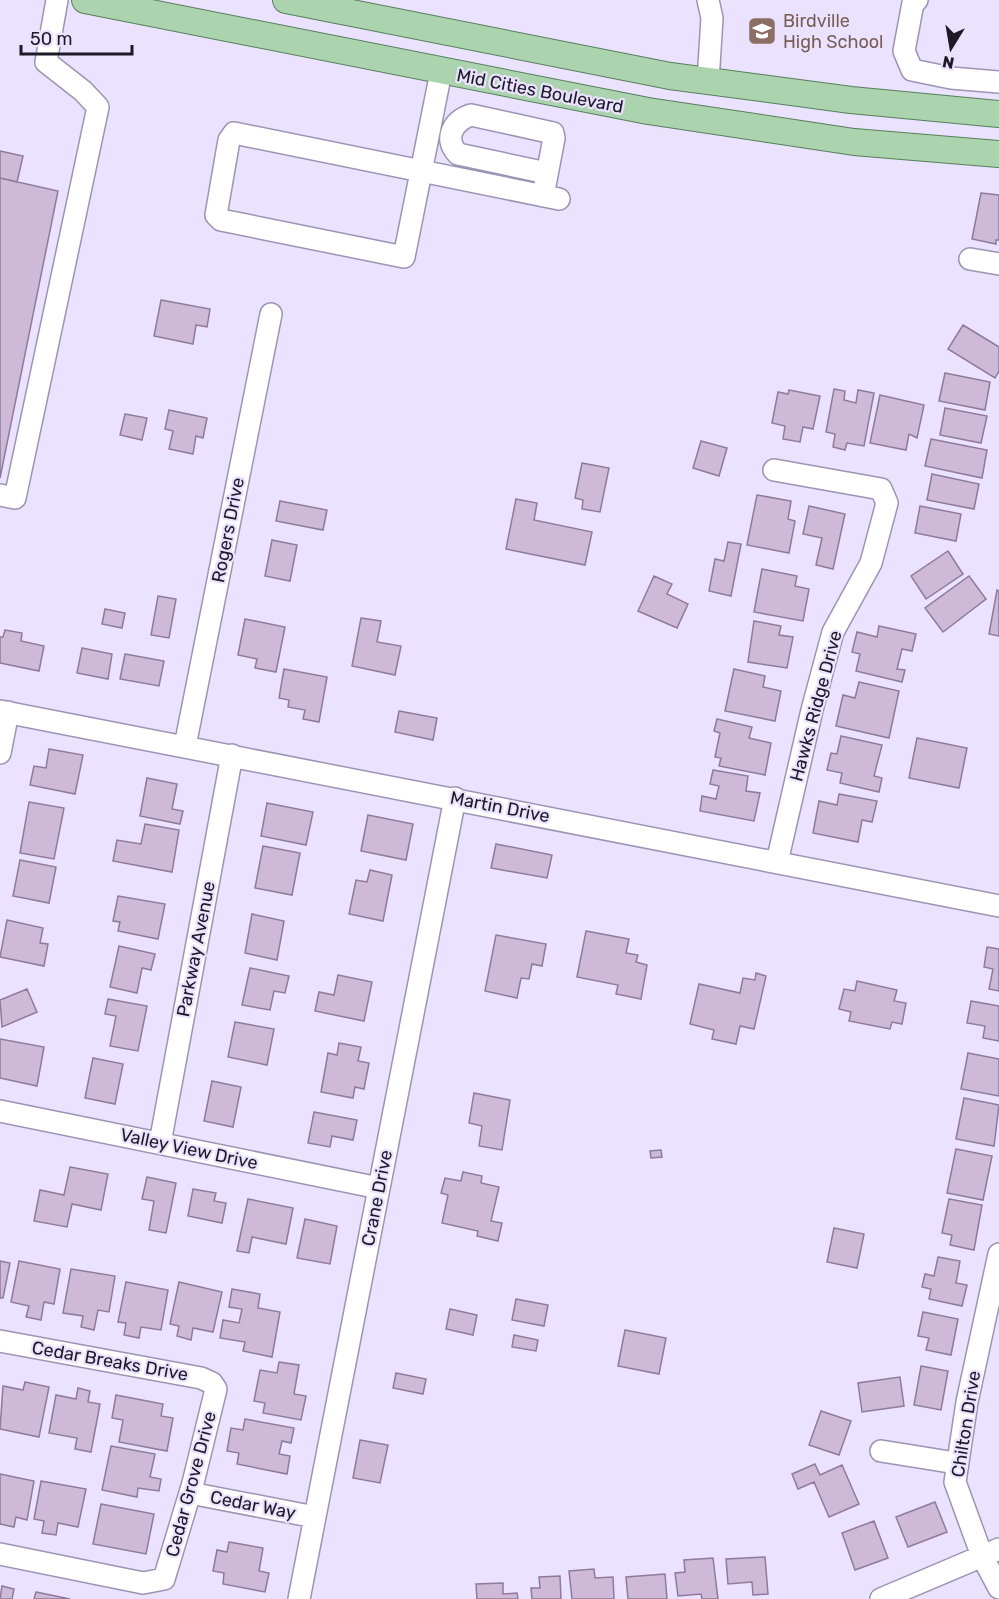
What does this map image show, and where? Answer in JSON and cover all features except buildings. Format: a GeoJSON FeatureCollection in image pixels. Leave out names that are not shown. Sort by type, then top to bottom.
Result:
{"type":"FeatureCollection","features":[{"type":"Feature","properties":{"kind":"main road","name":"Mid Cities Boulevard"},"geometry":{"type":"LineString","coordinates":[[85,0],[648,111],[854,142],[999,154]]}},
{"type":"Feature","properties":{"kind":"main road"},"geometry":{"type":"LineString","coordinates":[[286,0],[314,3],[670,76],[852,100],[999,114]]}},
{"type":"Feature","properties":{"kind":"main road"},"geometry":{"type":"LineString","coordinates":[[314,3],[336,51]]}},
{"type":"Feature","properties":{"kind":"main road"},"geometry":{"type":"LineString","coordinates":[[705,119],[708,81]]}},
{"type":"Feature","properties":{"kind":"street"},"geometry":{"type":"LineString","coordinates":[[0,495],[15,498],[98,107],[46,62],[57,0]]}},
{"type":"Feature","properties":{"kind":"street"},"geometry":{"type":"LineString","coordinates":[[917,0],[913,3],[904,51],[912,70],[951,78],[999,82]]}},
{"type":"Feature","properties":{"kind":"street"},"geometry":{"type":"LineString","coordinates":[[702,1],[712,18],[708,81]]}},
{"type":"Feature","properties":{"kind":"street"},"geometry":{"type":"LineString","coordinates":[[441,72],[421,172],[404,257],[221,220],[216,215],[229,140],[234,133],[421,172],[551,197],[547,173],[554,138],[549,130],[471,116],[463,118],[452,129],[450,139],[458,154],[547,173]]}},
{"type":"Feature","properties":{"kind":"street"},"geometry":{"type":"LineString","coordinates":[[970,259],[999,264]]}},
{"type":"Feature","properties":{"kind":"street","name":"Rogers Drive"},"geometry":{"type":"LineString","coordinates":[[185,746],[271,314]]}},
{"type":"Feature","properties":{"kind":"street","name":"Hawks Ridge Drive"},"geometry":{"type":"LineString","coordinates":[[774,470],[881,489],[887,503],[871,563],[833,632],[812,710],[777,862]]}},
{"type":"Feature","properties":{"kind":"street"},"geometry":{"type":"LineString","coordinates":[[0,753],[4,712]]}},
{"type":"Feature","properties":{"kind":"street","name":"Martin Drive"},"geometry":{"type":"LineString","coordinates":[[4,712],[455,798],[999,906]]}},
{"type":"Feature","properties":{"kind":"street","name":"Parkway Avenue"},"geometry":{"type":"LineString","coordinates":[[160,1143],[232,755]]}},
{"type":"Feature","properties":{"kind":"street","name":"Crane Drive"},"geometry":{"type":"LineString","coordinates":[[299,1599],[455,798]]}},
{"type":"Feature","properties":{"kind":"street","name":"Valley View Drive"},"geometry":{"type":"LineString","coordinates":[[0,1111],[379,1188]]}},
{"type":"Feature","properties":{"kind":"street","name":"Chilton Drive"},"geometry":{"type":"LineString","coordinates":[[998,1267],[956,1463],[955,1482],[991,1552],[999,1588]]}},
{"type":"Feature","properties":{"kind":"street","name":"Cedar Breaks Drive"},"geometry":{"type":"LineString","coordinates":[[0,1341],[201,1378],[212,1383],[216,1389]]}},
{"type":"Feature","properties":{"kind":"street","name":"Cedar Grove Drive"},"geometry":{"type":"LineString","coordinates":[[0,1554],[143,1583],[164,1579],[190,1493],[216,1389]]}},
{"type":"Feature","properties":{"kind":"street"},"geometry":{"type":"LineString","coordinates":[[880,1451],[956,1463]]}},
{"type":"Feature","properties":{"kind":"street","name":"Cedar Way"},"geometry":{"type":"LineString","coordinates":[[190,1493],[315,1517]]}},
{"type":"Feature","properties":{"kind":"street"},"geometry":{"type":"LineString","coordinates":[[881,1599],[991,1552]]}},
{"type":"Feature","properties":{"kind":"place","name":"Birdville High School"},"geometry":{"type":"Point","coordinates":[762,31]}}]}
